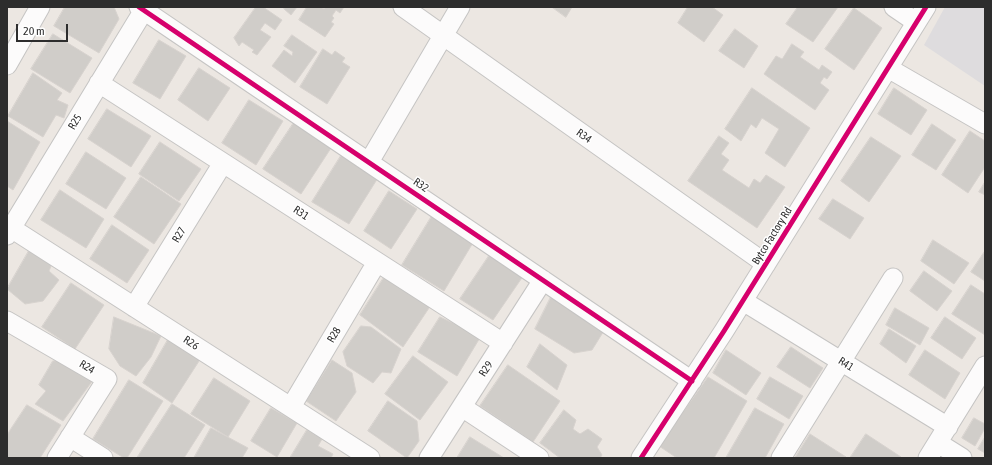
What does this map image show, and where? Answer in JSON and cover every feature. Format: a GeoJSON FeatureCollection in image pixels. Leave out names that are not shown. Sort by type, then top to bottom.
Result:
{"type":"FeatureCollection","features":[{"type":"Feature","properties":{"kind":"street"},"geometry":{"type":"LineString","coordinates":[[7,65],[40,7]]}},
{"type":"Feature","properties":{"kind":"street","name":"R34"},"geometry":{"type":"LineString","coordinates":[[403,7],[766,264]]}},
{"type":"Feature","properties":{"kind":"street"},"geometry":{"type":"LineString","coordinates":[[369,162],[460,7]]}},
{"type":"Feature","properties":{"kind":"street"},"geometry":{"type":"LineString","coordinates":[[894,7],[921,15]]}},
{"type":"Feature","properties":{"kind":"street","name":"R25"},"geometry":{"type":"LineString","coordinates":[[9,231],[142,9]]}},
{"type":"Feature","properties":{"kind":"street","name":"R32"},"geometry":{"type":"LineString","coordinates":[[142,9],[692,381]]}},
{"type":"Feature","properties":{"kind":"street","name":"Bytco Factory Rd"},"geometry":{"type":"LineString","coordinates":[[641,458],[766,264],[921,15]]}},
{"type":"Feature","properties":{"kind":"street"},"geometry":{"type":"LineString","coordinates":[[888,68],[985,124]]}},
{"type":"Feature","properties":{"kind":"street","name":"R31"},"geometry":{"type":"LineString","coordinates":[[99,83],[503,343]]}},
{"type":"Feature","properties":{"kind":"street","name":"R27"},"geometry":{"type":"LineString","coordinates":[[134,307],[223,163]]}},
{"type":"Feature","properties":{"kind":"street","name":"R26"},"geometry":{"type":"LineString","coordinates":[[9,231],[134,307],[370,458]]}},
{"type":"Feature","properties":{"kind":"street","name":"R28"},"geometry":{"type":"LineString","coordinates":[[291,407],[377,262]]}},
{"type":"Feature","properties":{"kind":"street"},"geometry":{"type":"LineString","coordinates":[[781,458],[893,278]]}},
{"type":"Feature","properties":{"kind":"street","name":"R29"},"geometry":{"type":"LineString","coordinates":[[429,458],[543,280]]}},
{"type":"Feature","properties":{"kind":"street","name":"R41"},"geometry":{"type":"LineString","coordinates":[[743,300],[948,427]]}},
{"type":"Feature","properties":{"kind":"street","name":"R24"},"geometry":{"type":"LineString","coordinates":[[7,321],[107,379],[70,438]]}},
{"type":"Feature","properties":{"kind":"street"},"geometry":{"type":"LineString","coordinates":[[962,458],[933,450],[985,366]]}},
{"type":"Feature","properties":{"kind":"street"},"geometry":{"type":"LineString","coordinates":[[462,407],[539,458]]}},
{"type":"Feature","properties":{"kind":"street"},"geometry":{"type":"LineString","coordinates":[[57,458],[70,438],[102,458]]}},
{"type":"Feature","properties":{"kind":"shaded area"},"geometry":{"type":"Polygon","coordinates":[[[945,7],[985,7],[985,86],[924,45],[945,7]]]}},
{"type":"Feature","properties":{"kind":"building"},"geometry":{"type":"Polygon","coordinates":[[[65,7],[114,7],[119,19],[99,53],[54,26],[65,7]]]}},
{"type":"Feature","properties":{"kind":"building"},"geometry":{"type":"Polygon","coordinates":[[[256,7],[263,7],[282,20],[275,30],[265,23],[260,30],[271,37],[257,55],[252,52],[254,50],[242,42],[239,46],[234,38],[256,7]]]}},
{"type":"Feature","properties":{"kind":"building"},"geometry":{"type":"Polygon","coordinates":[[[285,7],[297,7],[291,15],[284,9],[285,7]]]}},
{"type":"Feature","properties":{"kind":"building"},"geometry":{"type":"Polygon","coordinates":[[[307,7],[321,7],[324,9],[325,7],[344,7],[340,13],[336,10],[332,16],[334,18],[331,22],[334,24],[325,37],[299,20],[307,7]]]}},
{"type":"Feature","properties":{"kind":"building"},"geometry":{"type":"Polygon","coordinates":[[[552,7],[572,7],[566,17],[552,7]]]}},
{"type":"Feature","properties":{"kind":"building"},"geometry":{"type":"Polygon","coordinates":[[[688,7],[712,7],[723,15],[704,42],[678,23],[688,7]]]}},
{"type":"Feature","properties":{"kind":"building"},"geometry":{"type":"Polygon","coordinates":[[[798,7],[838,7],[813,42],[786,24],[798,7]]]}},
{"type":"Feature","properties":{"kind":"building"},"geometry":{"type":"Polygon","coordinates":[[[854,8],[882,28],[854,70],[825,49],[854,8]]]}},
{"type":"Feature","properties":{"kind":"building"},"geometry":{"type":"Polygon","coordinates":[[[735,29],[758,46],[744,68],[719,51],[735,29]]]}},
{"type":"Feature","properties":{"kind":"building"},"geometry":{"type":"Polygon","coordinates":[[[53,34],[92,58],[70,93],[31,69],[53,34]]]}},
{"type":"Feature","properties":{"kind":"building"},"geometry":{"type":"Polygon","coordinates":[[[292,35],[317,52],[295,83],[272,66],[284,50],[292,56],[293,52],[284,46],[292,35]]]}},
{"type":"Feature","properties":{"kind":"building"},"geometry":{"type":"Polygon","coordinates":[[[159,40],[186,56],[160,99],[133,83],[159,40]]]}},
{"type":"Feature","properties":{"kind":"building"},"geometry":{"type":"Polygon","coordinates":[[[792,44],[804,52],[800,57],[819,70],[822,65],[832,72],[827,79],[824,77],[820,83],[829,90],[815,110],[764,74],[776,56],[782,59],[792,44]]]}},
{"type":"Feature","properties":{"kind":"building"},"geometry":{"type":"Polygon","coordinates":[[[323,49],[332,55],[335,51],[345,58],[342,62],[350,67],[327,104],[300,87],[323,49]]]}},
{"type":"Feature","properties":{"kind":"building"},"geometry":{"type":"Polygon","coordinates":[[[199,68],[230,88],[208,121],[178,100],[199,68]]]}},
{"type":"Feature","properties":{"kind":"building"},"geometry":{"type":"Polygon","coordinates":[[[33,73],[62,93],[57,100],[68,105],[64,118],[56,115],[43,137],[8,116],[33,73]]]}},
{"type":"Feature","properties":{"kind":"building"},"geometry":{"type":"Polygon","coordinates":[[[752,88],[810,128],[785,167],[765,153],[779,129],[762,118],[756,128],[751,124],[741,141],[725,129],[752,88]]]}},
{"type":"Feature","properties":{"kind":"building"},"geometry":{"type":"Polygon","coordinates":[[[894,88],[927,110],[911,135],[878,114],[894,88]]]}},
{"type":"Feature","properties":{"kind":"building"},"geometry":{"type":"Polygon","coordinates":[[[249,100],[283,121],[256,165],[222,143],[249,100]]]}},
{"type":"Feature","properties":{"kind":"building"},"geometry":{"type":"Polygon","coordinates":[[[107,109],[151,136],[131,167],[88,139],[107,109]]]}},
{"type":"Feature","properties":{"kind":"building"},"geometry":{"type":"Polygon","coordinates":[[[7,121],[40,142],[13,190],[7,186],[7,121]]]}},
{"type":"Feature","properties":{"kind":"building"},"geometry":{"type":"Polygon","coordinates":[[[295,121],[333,145],[301,194],[263,169],[295,121]]]}},
{"type":"Feature","properties":{"kind":"building"},"geometry":{"type":"Polygon","coordinates":[[[932,124],[956,140],[936,170],[912,155],[932,124]]]}},
{"type":"Feature","properties":{"kind":"building"},"geometry":{"type":"Polygon","coordinates":[[[970,131],[985,141],[985,167],[968,193],[942,175],[970,131]]]}},
{"type":"Feature","properties":{"kind":"building"},"geometry":{"type":"Polygon","coordinates":[[[719,136],[729,143],[721,154],[729,160],[722,170],[749,188],[754,179],[760,183],[766,175],[785,187],[757,228],[688,181],[719,136]]]}},
{"type":"Feature","properties":{"kind":"building"},"geometry":{"type":"Polygon","coordinates":[[[871,137],[901,156],[869,202],[841,181],[871,137]]]}},
{"type":"Feature","properties":{"kind":"building"},"geometry":{"type":"Polygon","coordinates":[[[160,142],[201,169],[179,201],[139,174],[160,142]]]}},
{"type":"Feature","properties":{"kind":"building"},"geometry":{"type":"Polygon","coordinates":[[[344,151],[381,173],[349,224],[312,202],[344,151]]]}},
{"type":"Feature","properties":{"kind":"building"},"geometry":{"type":"Polygon","coordinates":[[[86,152],[126,178],[106,209],[66,184],[86,152]]]}},
{"type":"Feature","properties":{"kind":"building"},"geometry":{"type":"Polygon","coordinates":[[[141,177],[181,204],[154,244],[114,217],[141,177]]]}},
{"type":"Feature","properties":{"kind":"building"},"geometry":{"type":"Polygon","coordinates":[[[985,182],[985,195],[979,192],[985,182]]]}},
{"type":"Feature","properties":{"kind":"building"},"geometry":{"type":"Polygon","coordinates":[[[60,190],[104,219],[86,248],[41,220],[60,190]]]}},
{"type":"Feature","properties":{"kind":"building"},"geometry":{"type":"Polygon","coordinates":[[[389,191],[417,209],[391,249],[364,231],[389,191]]]}},
{"type":"Feature","properties":{"kind":"building"},"geometry":{"type":"Polygon","coordinates":[[[833,199],[864,218],[850,239],[819,219],[833,199]]]}},
{"type":"Feature","properties":{"kind":"building"},"geometry":{"type":"Polygon","coordinates":[[[435,211],[477,236],[444,291],[402,265],[435,211]]]}},
{"type":"Feature","properties":{"kind":"building"},"geometry":{"type":"Polygon","coordinates":[[[112,225],[149,250],[127,283],[90,259],[112,225]]]}},
{"type":"Feature","properties":{"kind":"building"},"geometry":{"type":"Polygon","coordinates":[[[933,240],[969,263],[954,284],[921,261],[933,240]]]}},
{"type":"Feature","properties":{"kind":"building"},"geometry":{"type":"Polygon","coordinates":[[[497,244],[530,266],[493,320],[460,299],[497,244]]]}},
{"type":"Feature","properties":{"kind":"building"},"geometry":{"type":"Polygon","coordinates":[[[30,249],[52,264],[49,271],[59,280],[43,301],[25,304],[7,289],[30,249]]]}},
{"type":"Feature","properties":{"kind":"building"},"geometry":{"type":"Polygon","coordinates":[[[985,251],[985,281],[971,272],[985,251]]]}},
{"type":"Feature","properties":{"kind":"building"},"geometry":{"type":"Polygon","coordinates":[[[388,271],[433,302],[403,347],[360,315],[388,271]]]}},
{"type":"Feature","properties":{"kind":"building"},"geometry":{"type":"Polygon","coordinates":[[[924,271],[952,291],[937,311],[910,291],[924,271]]]}},
{"type":"Feature","properties":{"kind":"building"},"geometry":{"type":"Polygon","coordinates":[[[71,283],[104,305],[75,349],[42,327],[71,283]]]}},
{"type":"Feature","properties":{"kind":"building"},"geometry":{"type":"Polygon","coordinates":[[[971,285],[985,294],[985,335],[952,314],[971,285]]]}},
{"type":"Feature","properties":{"kind":"building"},"geometry":{"type":"Polygon","coordinates":[[[553,293],[610,321],[592,350],[574,353],[535,329],[553,293]]]}},
{"type":"Feature","properties":{"kind":"building"},"geometry":{"type":"Polygon","coordinates":[[[895,308],[929,328],[920,345],[886,325],[895,308]]]}},
{"type":"Feature","properties":{"kind":"building"},"geometry":{"type":"Polygon","coordinates":[[[114,317],[161,336],[151,357],[136,376],[120,366],[109,349],[114,317]]]}},
{"type":"Feature","properties":{"kind":"building"},"geometry":{"type":"Polygon","coordinates":[[[440,317],[481,336],[457,376],[418,352],[440,317]]]}},
{"type":"Feature","properties":{"kind":"building"},"geometry":{"type":"Polygon","coordinates":[[[945,317],[976,338],[962,359],[931,338],[945,317]]]}},
{"type":"Feature","properties":{"kind":"building"},"geometry":{"type":"Polygon","coordinates":[[[361,326],[371,327],[401,349],[391,373],[382,372],[373,383],[347,366],[343,352],[361,326]]]}},
{"type":"Feature","properties":{"kind":"building"},"geometry":{"type":"Polygon","coordinates":[[[889,329],[916,346],[906,363],[880,344],[889,329]]]}},
{"type":"Feature","properties":{"kind":"building"},"geometry":{"type":"Polygon","coordinates":[[[169,338],[201,358],[172,403],[143,383],[169,338]]]}},
{"type":"Feature","properties":{"kind":"building"},"geometry":{"type":"Polygon","coordinates":[[[540,344],[567,365],[557,390],[527,367],[540,344]]]}},
{"type":"Feature","properties":{"kind":"building"},"geometry":{"type":"Polygon","coordinates":[[[791,347],[823,368],[810,388],[777,367],[791,347]]]}},
{"type":"Feature","properties":{"kind":"building"},"geometry":{"type":"Polygon","coordinates":[[[726,350],[761,373],[746,395],[713,373],[726,350]]]}},
{"type":"Feature","properties":{"kind":"building"},"geometry":{"type":"Polygon","coordinates":[[[925,350],[960,373],[945,399],[909,375],[925,350]]]}},
{"type":"Feature","properties":{"kind":"building"},"geometry":{"type":"Polygon","coordinates":[[[413,356],[448,382],[420,420],[385,394],[413,356]]]}},
{"type":"Feature","properties":{"kind":"building"},"geometry":{"type":"Polygon","coordinates":[[[332,360],[352,373],[356,392],[336,421],[306,401],[332,360]]]}},
{"type":"Feature","properties":{"kind":"building"},"geometry":{"type":"Polygon","coordinates":[[[53,361],[67,361],[96,376],[63,421],[35,404],[46,391],[39,385],[53,361]]]}},
{"type":"Feature","properties":{"kind":"building"},"geometry":{"type":"Polygon","coordinates":[[[508,365],[560,401],[533,442],[480,406],[508,365]]]}},
{"type":"Feature","properties":{"kind":"building"},"geometry":{"type":"Polygon","coordinates":[[[708,377],[747,401],[714,458],[677,458],[659,446],[708,377]]]}},
{"type":"Feature","properties":{"kind":"building"},"geometry":{"type":"Polygon","coordinates":[[[770,377],[803,396],[789,419],[757,399],[770,377]]]}},
{"type":"Feature","properties":{"kind":"building"},"geometry":{"type":"Polygon","coordinates":[[[214,378],[250,401],[228,437],[191,414],[214,378]]]}},
{"type":"Feature","properties":{"kind":"building"},"geometry":{"type":"Polygon","coordinates":[[[129,380],[163,401],[127,458],[124,458],[93,439],[129,380]]]}},
{"type":"Feature","properties":{"kind":"building"},"geometry":{"type":"Polygon","coordinates":[[[388,401],[417,421],[419,441],[407,458],[368,431],[388,401]]]}},
{"type":"Feature","properties":{"kind":"building"},"geometry":{"type":"Polygon","coordinates":[[[172,404],[205,425],[184,458],[137,458],[172,404]]]}},
{"type":"Feature","properties":{"kind":"building"},"geometry":{"type":"Polygon","coordinates":[[[27,405],[61,425],[40,458],[7,458],[7,435],[27,405]]]}},
{"type":"Feature","properties":{"kind":"building"},"geometry":{"type":"Polygon","coordinates":[[[271,408],[297,423],[277,457],[251,441],[271,408]]]}},
{"type":"Feature","properties":{"kind":"building"},"geometry":{"type":"Polygon","coordinates":[[[755,408],[784,424],[765,458],[726,458],[755,408]]]}},
{"type":"Feature","properties":{"kind":"building"},"geometry":{"type":"Polygon","coordinates":[[[564,410],[576,420],[573,429],[580,434],[588,429],[602,439],[597,447],[602,455],[600,458],[560,458],[540,443],[564,410]]]}},
{"type":"Feature","properties":{"kind":"building"},"geometry":{"type":"Polygon","coordinates":[[[974,418],[985,424],[985,428],[975,446],[962,438],[974,418]]]}},
{"type":"Feature","properties":{"kind":"building"},"geometry":{"type":"Polygon","coordinates":[[[211,428],[248,448],[242,458],[194,458],[211,428]]]}},
{"type":"Feature","properties":{"kind":"building"},"geometry":{"type":"Polygon","coordinates":[[[307,430],[322,439],[318,446],[333,454],[331,458],[290,458],[307,430]]]}},
{"type":"Feature","properties":{"kind":"building"},"geometry":{"type":"Polygon","coordinates":[[[810,434],[846,457],[795,458],[810,434]]]}},
{"type":"Feature","properties":{"kind":"building"},"geometry":{"type":"Polygon","coordinates":[[[866,434],[901,457],[901,458],[850,458],[866,434]]]}},
{"type":"Feature","properties":{"kind":"building"},"geometry":{"type":"Polygon","coordinates":[[[470,437],[504,458],[457,458],[470,437]]]}},
{"type":"Feature","properties":{"kind":"building"},"geometry":{"type":"Polygon","coordinates":[[[985,437],[985,453],[978,449],[985,437]]]}},
{"type":"Feature","properties":{"kind":"cycle path"},"geometry":{"type":"LineString","coordinates":[[139,7],[692,381]]}},
{"type":"Feature","properties":{"kind":"cycle path"},"geometry":{"type":"LineString","coordinates":[[641,458],[724,331],[926,7]]}}]}
